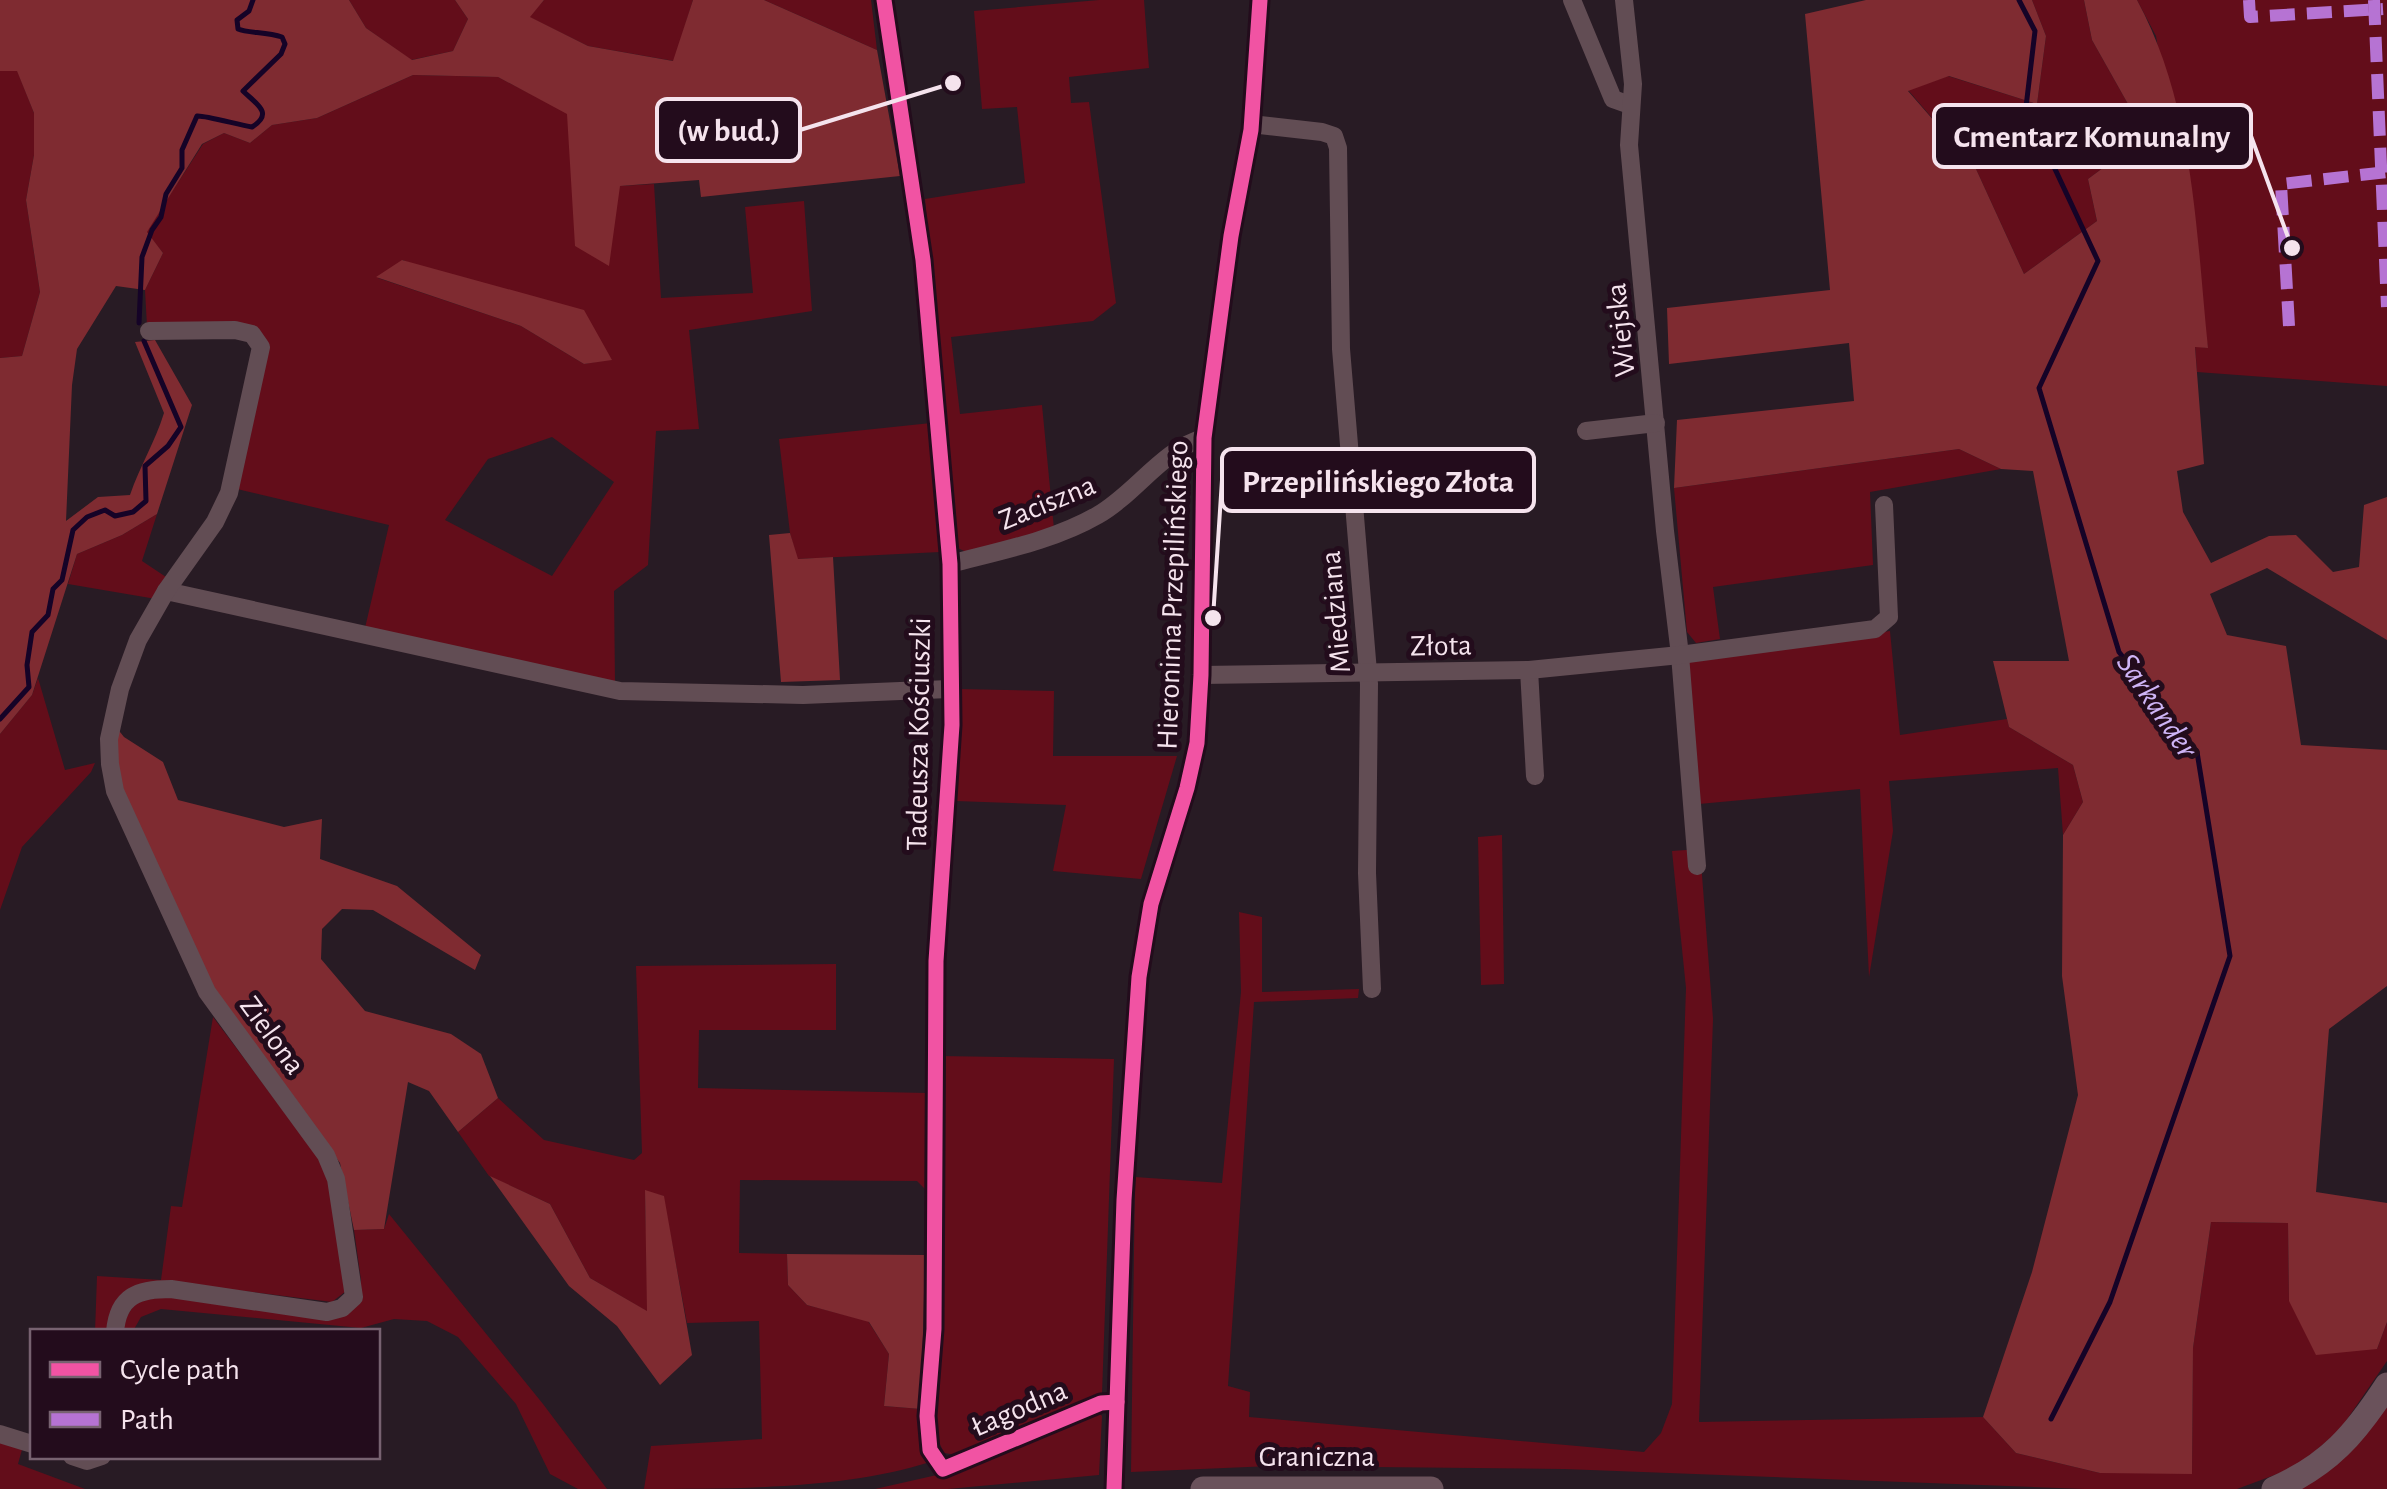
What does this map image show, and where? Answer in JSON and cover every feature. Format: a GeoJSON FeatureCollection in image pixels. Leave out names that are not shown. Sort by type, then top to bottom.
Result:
{"type":"FeatureCollection","features":[{"type":"Feature","properties":{"kind":"highway"},"geometry":{"type":"LineString","coordinates":[[2274,1489],[2326,1460],[2358,1429],[2387,1385]]}},
{"type":"Feature","properties":{"kind":"highway","name":"Graniczna"},"geometry":{"type":"LineString","coordinates":[[1203,1489],[1431,1489]]}},
{"type":"Feature","properties":{"kind":"street","name":"Tadeusza Kościuszki"},"geometry":{"type":"LineString","coordinates":[[884,0],[923,260],[950,564],[948,688],[952,725],[935,994],[934,1330],[928,1416],[930,1450],[943,1469]]}},
{"type":"Feature","properties":{"kind":"street","name":"Hieronima Przepilińskiego"},"geometry":{"type":"LineString","coordinates":[[1114,1489],[1129,1108],[1139,977],[1151,904],[1192,766],[1202,675],[1204,438],[1231,236],[1251,124],[1260,0]]}},
{"type":"Feature","properties":{"kind":"street"},"geometry":{"type":"LineString","coordinates":[[1572,0],[1613,98],[1630,105]]}},
{"type":"Feature","properties":{"kind":"street","name":"Wiejska"},"geometry":{"type":"LineString","coordinates":[[1624,0],[1633,84],[1629,145],[1680,655],[1696,866]]}},
{"type":"Feature","properties":{"kind":"street","name":"Miedziana"},"geometry":{"type":"LineString","coordinates":[[1251,124],[1322,132],[1334,136],[1338,148],[1341,349],[1367,674],[1367,874],[1372,989]]}},
{"type":"Feature","properties":{"kind":"street","name":"Zielona"},"geometry":{"type":"LineString","coordinates":[[114,1329],[129,1297],[144,1289],[171,1289],[326,1312],[342,1308],[354,1297],[336,1179],[326,1155],[208,992],[115,792],[109,740],[120,689],[138,640],[229,494],[261,347],[252,334],[235,330],[149,331]]}},
{"type":"Feature","properties":{"kind":"street"},"geometry":{"type":"LineString","coordinates":[[1586,430],[1656,422]]}},
{"type":"Feature","properties":{"kind":"street","name":"Zaciszna"},"geometry":{"type":"LineString","coordinates":[[950,564],[1041,540],[1093,518],[1122,501],[1180,448],[1204,438]]}},
{"type":"Feature","properties":{"kind":"street"},"geometry":{"type":"LineString","coordinates":[[1680,655],[1874,629],[1889,617],[1884,506]]}},
{"type":"Feature","properties":{"kind":"street"},"geometry":{"type":"LineString","coordinates":[[166,591],[620,692],[804,695],[948,688]]}},
{"type":"Feature","properties":{"kind":"street","name":"Złota"},"geometry":{"type":"LineString","coordinates":[[1202,675],[1529,670],[1680,655]]}},
{"type":"Feature","properties":{"kind":"street"},"geometry":{"type":"LineString","coordinates":[[1529,670],[1535,776]]}},
{"type":"Feature","properties":{"kind":"street","name":"Łagodna"},"geometry":{"type":"LineString","coordinates":[[943,1469],[1101,1403],[1117,1402]]}},
{"type":"Feature","properties":{"kind":"street"},"geometry":{"type":"LineString","coordinates":[[0,1434],[30,1443]]}},
{"type":"Feature","properties":{"kind":"shaded area"},"geometry":{"type":"Polygon","coordinates":[[[0,0],[349,0],[366,28],[412,60],[453,51],[468,19],[455,0],[544,0],[530,17],[588,46],[673,61],[693,0],[764,0],[877,50],[900,176],[701,197],[699,180],[620,186],[609,266],[575,246],[567,114],[498,77],[413,75],[317,118],[272,125],[250,143],[224,133],[202,144],[147,232],[163,253],[145,290],[116,286],[77,349],[72,385],[66,521],[98,497],[130,495],[164,413],[135,342],[155,340],[192,405],[157,514],[122,535],[77,554],[32,695],[0,734],[0,358],[22,356],[40,292],[26,200],[34,155],[34,113],[17,71],[0,71],[0,0]]]}},
{"type":"Feature","properties":{"kind":"shaded area"},"geometry":{"type":"Polygon","coordinates":[[[349,0],[455,0],[468,19],[453,51],[411,60],[366,28],[349,0]]]}},
{"type":"Feature","properties":{"kind":"shaded area"},"geometry":{"type":"Polygon","coordinates":[[[544,0],[693,0],[674,61],[588,46],[529,17],[544,0]]]}},
{"type":"Feature","properties":{"kind":"shaded area"},"geometry":{"type":"Polygon","coordinates":[[[764,0],[871,0],[877,50],[764,0]]]}},
{"type":"Feature","properties":{"kind":"shaded area"},"geometry":{"type":"Polygon","coordinates":[[[1144,0],[1149,68],[1069,77],[1071,103],[1089,102],[1116,303],[1093,321],[951,337],[960,414],[1042,405],[1054,529],[971,554],[953,546],[925,199],[1025,183],[1017,107],[982,109],[974,11],[1144,0]]]}},
{"type":"Feature","properties":{"kind":"shaded area"},"geometry":{"type":"Polygon","coordinates":[[[1866,0],[2032,0],[2046,36],[2037,104],[1949,76],[1908,91],[1976,169],[2024,274],[2097,221],[2088,179],[2146,136],[2092,40],[2084,0],[2137,0],[2156,40],[2181,125],[2195,214],[2208,348],[2195,347],[2204,464],[2177,471],[2183,512],[2211,563],[2269,536],[2296,535],[2333,572],[2359,567],[2364,505],[2387,497],[2387,640],[2267,568],[2210,594],[2227,635],[2286,646],[2301,745],[2387,750],[2387,986],[2329,1029],[2316,1192],[2387,1203],[2387,1322],[2377,1349],[2316,1355],[2289,1301],[2288,1223],[2211,1222],[2193,1348],[2192,1474],[2100,1473],[2016,1453],[1983,1417],[2032,1272],[2078,1095],[2062,976],[2063,835],[2083,802],[2073,765],[2009,727],[1993,661],[2069,661],[2033,471],[2001,469],[1959,449],[1674,488],[1677,420],[1854,401],[1849,343],[1669,364],[1667,308],[1830,290],[1805,14],[1866,0]]]}},
{"type":"Feature","properties":{"kind":"shaded area"},"geometry":{"type":"Polygon","coordinates":[[[2032,0],[2084,0],[2092,40],[2146,136],[2088,179],[2097,221],[2024,274],[1976,169],[1908,90],[1948,76],[2037,104],[2046,36],[2032,0]]]}},
{"type":"Feature","properties":{"kind":"shaded area"},"geometry":{"type":"Polygon","coordinates":[[[2137,0],[2387,0],[2387,386],[2197,372],[2195,346],[2208,348],[2156,36],[2137,0]]]}},
{"type":"Feature","properties":{"kind":"shaded area"},"geometry":{"type":"Polygon","coordinates":[[[17,70],[34,113],[34,155],[26,200],[40,292],[22,356],[0,358],[0,71],[17,70]]]}},
{"type":"Feature","properties":{"kind":"shaded area"},"geometry":{"type":"Polygon","coordinates":[[[413,75],[498,77],[568,113],[576,247],[620,186],[654,184],[661,298],[753,293],[745,207],[804,201],[812,311],[689,330],[699,429],[656,431],[648,565],[614,591],[615,684],[365,628],[389,525],[237,489],[266,354],[261,332],[246,326],[147,326],[145,290],[163,253],[146,232],[203,144],[224,133],[250,143],[272,125],[317,118],[413,75]],[[403,260],[378,278],[521,326],[584,364],[611,359],[403,260]],[[552,437],[488,459],[445,520],[552,576],[614,482],[552,437]]]}},
{"type":"Feature","properties":{"kind":"shaded area"},"geometry":{"type":"Polygon","coordinates":[[[402,260],[584,310],[612,360],[584,364],[521,326],[376,277],[402,260]]]}},
{"type":"Feature","properties":{"kind":"shaded area"},"geometry":{"type":"Polygon","coordinates":[[[931,423],[940,552],[797,559],[790,533],[779,439],[931,423]]]}},
{"type":"Feature","properties":{"kind":"shaded area"},"geometry":{"type":"Polygon","coordinates":[[[1959,449],[2001,469],[1870,492],[1873,565],[1713,587],[1720,639],[1696,643],[1687,632],[1674,488],[1959,449]]]}},
{"type":"Feature","properties":{"kind":"shaded area"},"geometry":{"type":"Polygon","coordinates":[[[157,514],[142,561],[169,579],[156,599],[68,584],[77,554],[122,535],[157,514]]]}},
{"type":"Feature","properties":{"kind":"shaded area"},"geometry":{"type":"Polygon","coordinates":[[[790,533],[798,559],[833,557],[840,680],[781,682],[769,535],[790,533]]]}},
{"type":"Feature","properties":{"kind":"shaded area"},"geometry":{"type":"Polygon","coordinates":[[[1890,631],[1900,735],[2007,719],[2009,727],[2073,765],[2083,802],[2063,835],[2058,768],[1889,781],[1893,831],[1869,977],[1860,789],[1699,804],[1686,662],[1890,631]]]}},
{"type":"Feature","properties":{"kind":"shaded area"},"geometry":{"type":"Polygon","coordinates":[[[38,678],[65,770],[95,763],[22,847],[0,910],[0,734],[32,695],[38,678]]]}},
{"type":"Feature","properties":{"kind":"shaded area"},"geometry":{"type":"Polygon","coordinates":[[[958,689],[1054,691],[1053,756],[1177,756],[1141,879],[1053,871],[1066,805],[956,801],[958,689]]]}},
{"type":"Feature","properties":{"kind":"shaded area"},"geometry":{"type":"Polygon","coordinates":[[[116,727],[124,737],[163,762],[178,800],[284,827],[322,819],[320,859],[397,886],[481,955],[475,970],[373,910],[342,909],[322,929],[321,959],[365,1011],[451,1034],[481,1054],[498,1098],[458,1132],[429,1091],[408,1082],[384,1229],[354,1230],[340,1163],[211,987],[122,790],[116,727]]]}},
{"type":"Feature","properties":{"kind":"shaded area"},"geometry":{"type":"Polygon","coordinates":[[[1502,835],[1504,984],[1481,985],[1478,837],[1502,835]]]}},
{"type":"Feature","properties":{"kind":"shaded area"},"geometry":{"type":"Polygon","coordinates":[[[1700,849],[1713,1019],[1699,1422],[1983,1417],[2016,1453],[2100,1473],[2192,1473],[2193,1348],[2211,1222],[2288,1223],[2289,1301],[2377,1349],[2387,1322],[2387,1361],[2339,1431],[2296,1467],[2237,1489],[2084,1489],[1564,1469],[1271,1466],[1131,1472],[1135,1177],[1222,1183],[1241,992],[1239,912],[1262,917],[1262,992],[1359,989],[1358,998],[1254,1002],[1228,1386],[1250,1392],[1249,1417],[1644,1452],[1661,1433],[1672,1404],[1686,988],[1672,851],[1700,849]]]}},
{"type":"Feature","properties":{"kind":"shaded area"},"geometry":{"type":"Polygon","coordinates":[[[836,964],[836,1030],[699,1030],[698,1088],[927,1093],[925,1189],[917,1181],[740,1180],[739,1253],[787,1254],[788,1285],[807,1305],[868,1321],[889,1354],[884,1406],[921,1409],[930,1462],[863,1478],[826,1482],[751,1488],[644,1489],[651,1446],[762,1439],[759,1321],[687,1323],[663,1196],[645,1191],[648,1312],[590,1278],[550,1204],[489,1176],[458,1132],[498,1098],[544,1140],[634,1160],[642,1153],[636,966],[836,964]]]}},
{"type":"Feature","properties":{"kind":"shaded area"},"geometry":{"type":"Polygon","coordinates":[[[213,1017],[318,1157],[333,1185],[346,1291],[332,1302],[162,1281],[134,1289],[111,1329],[95,1329],[97,1276],[161,1280],[171,1206],[182,1207],[213,1017]]]}},
{"type":"Feature","properties":{"kind":"shaded area"},"geometry":{"type":"Polygon","coordinates":[[[939,1056],[1114,1059],[1102,1394],[963,1456],[944,1453],[935,1434],[939,1056]]]}},
{"type":"Feature","properties":{"kind":"shaded area"},"geometry":{"type":"Polygon","coordinates":[[[490,1176],[550,1204],[590,1278],[647,1311],[645,1190],[664,1196],[692,1355],[660,1385],[617,1326],[569,1286],[490,1176]]]}},
{"type":"Feature","properties":{"kind":"shaded area"},"geometry":{"type":"Polygon","coordinates":[[[389,1214],[607,1489],[578,1489],[550,1474],[516,1404],[458,1337],[427,1321],[394,1319],[361,1328],[161,1309],[141,1317],[134,1329],[121,1329],[129,1312],[145,1298],[174,1295],[341,1317],[359,1304],[361,1280],[354,1230],[384,1229],[389,1214]]]}},
{"type":"Feature","properties":{"kind":"shaded area"},"geometry":{"type":"Polygon","coordinates":[[[787,1254],[925,1255],[921,1409],[884,1406],[889,1354],[869,1322],[807,1305],[788,1285],[787,1254]]]}},
{"type":"Feature","properties":{"kind":"shaded area"},"geometry":{"type":"Polygon","coordinates":[[[2387,1402],[2387,1489],[2297,1489],[2387,1402]]]}},
{"type":"Feature","properties":{"kind":"shaded area"},"geometry":{"type":"Polygon","coordinates":[[[1098,1412],[1102,1416],[1099,1475],[948,1489],[875,1489],[959,1470],[1098,1412]]]}},
{"type":"Feature","properties":{"kind":"shaded area"},"geometry":{"type":"Polygon","coordinates":[[[0,1439],[23,1446],[18,1464],[85,1489],[0,1489],[0,1439]]]}},
{"type":"Feature","properties":{"kind":"waterway"},"geometry":{"type":"LineString","coordinates":[[139,323],[142,257],[161,217],[166,194],[182,168],[182,150],[197,116],[252,127],[262,117],[261,108],[243,91],[281,54],[285,44],[282,37],[238,29],[237,20],[249,11],[253,0]]}},
{"type":"Feature","properties":{"kind":"waterway","name":"Sarkander"},"geometry":{"type":"LineString","coordinates":[[2019,0],[2035,31],[2026,107],[2098,261],[2039,388],[2119,652],[2197,752],[2230,956],[2110,1302],[2051,1419]]}},
{"type":"Feature","properties":{"kind":"waterway"},"geometry":{"type":"LineString","coordinates":[[0,719],[29,687],[27,665],[32,632],[48,615],[53,589],[62,580],[73,530],[87,517],[105,510],[115,516],[133,512],[146,501],[145,466],[168,446],[181,427],[144,341]]}},
{"type":"Feature","properties":{"kind":"marked path"},"geometry":{"type":"LineString","coordinates":[[2249,0],[2250,17],[2383,9]]}},
{"type":"Feature","properties":{"kind":"marked path"},"geometry":{"type":"LineString","coordinates":[[2374,0],[2387,307]]}},
{"type":"Feature","properties":{"kind":"marked path"},"geometry":{"type":"LineString","coordinates":[[2289,326],[2281,184],[2387,172]]}},
{"type":"Feature","properties":{"kind":"cycle path"},"geometry":{"type":"LineString","coordinates":[[884,0],[923,260],[950,564],[952,725],[936,961],[934,1329],[927,1416],[930,1450],[943,1469],[1101,1403],[1117,1402]]}},
{"type":"Feature","properties":{"kind":"cycle path"},"geometry":{"type":"LineString","coordinates":[[1114,1489],[1124,1200],[1139,977],[1151,904],[1197,743],[1204,438],[1231,236],[1251,130],[1260,0]]}},
{"type":"Feature","properties":{"kind":"place","name":"(w bud.)"},"geometry":{"type":"Point","coordinates":[953,83]}},
{"type":"Feature","properties":{"kind":"place","name":"Cmentarz Komunalny"},"geometry":{"type":"Point","coordinates":[2292,248]}},
{"type":"Feature","properties":{"kind":"place","name":"Przepilińskiego Złota"},"geometry":{"type":"Point","coordinates":[1213,618]}}]}
